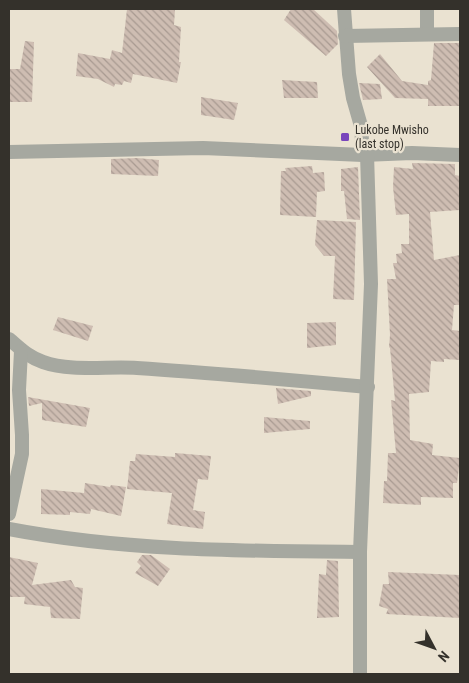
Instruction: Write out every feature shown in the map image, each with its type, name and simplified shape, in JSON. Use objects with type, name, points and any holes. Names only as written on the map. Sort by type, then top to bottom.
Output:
[{"type":"street","points":[[344,9],[349,74],[361,126],[365,154],[371,284],[360,552],[360,674]]},
{"type":"street","points":[[427,9],[427,34]]},
{"type":"street","points":[[345,36],[460,34]]},
{"type":"street","points":[[9,152],[203,148],[365,154],[460,155]]},
{"type":"street","points":[[9,339],[21,351],[43,362],[64,367],[137,368],[230,374],[368,387]]},
{"type":"street","points":[[9,514],[22,454],[19,390],[21,351]]},
{"type":"street","points":[[9,529],[76,539],[204,550],[360,552]]},
{"type":"building","points":[[127,9],[175,10],[174,25],[181,27],[179,62],[181,62],[177,83],[133,74],[131,83],[124,81],[122,85],[115,84],[114,87],[98,79],[76,76],[78,53],[110,59],[112,50],[122,53]]},
{"type":"building","points":[[291,9],[313,9],[337,31],[338,44],[326,56],[284,20]]},
{"type":"building","points":[[25,41],[34,42],[32,102],[9,102],[9,69],[20,69]]},
{"type":"building","points":[[434,43],[460,43],[460,106],[428,106],[428,99],[395,98],[367,67],[380,54],[402,81],[428,85],[428,81],[431,80]]},
{"type":"building","points":[[282,80],[317,82],[318,98],[284,98]]},
{"type":"building","points":[[359,83],[380,84],[382,99],[363,100]]},
{"type":"building","points":[[201,97],[238,103],[234,120],[201,115]]},
{"type":"building","points":[[137,158],[159,160],[158,176],[111,174],[111,159]]},
{"type":"building","points":[[412,163],[455,164],[455,175],[460,176],[460,210],[430,212],[434,260],[460,255],[460,305],[454,305],[452,330],[460,331],[460,360],[444,359],[444,362],[431,361],[429,392],[409,394],[410,440],[433,444],[432,455],[460,458],[460,460],[457,483],[453,483],[453,498],[421,497],[421,505],[383,503],[384,481],[387,481],[388,453],[396,453],[391,400],[395,401],[389,347],[387,279],[396,279],[393,263],[397,263],[396,254],[402,253],[401,244],[409,244],[409,214],[396,215],[393,187],[394,167],[413,169]]},
{"type":"building","points":[[312,166],[313,173],[324,172],[325,191],[317,192],[316,217],[280,215],[281,171],[286,171],[285,168]]},
{"type":"building","points":[[358,167],[360,220],[347,219],[344,191],[341,191],[341,169]]},
{"type":"building","points":[[317,220],[356,222],[354,300],[333,299],[335,256],[324,256],[315,245]]},
{"type":"building","points":[[58,317],[93,326],[88,341],[53,330]]},
{"type":"building","points":[[336,322],[336,345],[307,348],[307,323]]},
{"type":"building","points":[[276,388],[311,391],[311,396],[278,404]]},
{"type":"building","points":[[28,397],[90,408],[86,427],[42,420],[42,403],[29,406]]},
{"type":"building","points":[[264,417],[310,421],[310,429],[264,433]]},
{"type":"building","points":[[175,453],[211,456],[208,480],[198,479],[193,510],[205,512],[203,529],[167,524],[172,493],[127,489],[130,461],[135,461],[136,454],[175,457]]},
{"type":"building","points":[[85,483],[110,487],[111,485],[126,487],[121,516],[91,509],[90,514],[70,512],[70,515],[41,514],[41,489],[84,493]]},
{"type":"building","points":[[142,555],[151,555],[170,569],[158,586],[135,573],[141,566],[137,562]]},
{"type":"building","points":[[9,557],[38,563],[32,585],[71,580],[75,587],[83,588],[80,619],[51,618],[50,607],[24,604],[25,597],[9,597]]},
{"type":"building","points":[[327,560],[338,561],[339,617],[317,618],[319,574],[326,575]]},
{"type":"building","points":[[388,572],[460,575],[460,618],[386,614],[388,609],[379,606],[383,584],[389,584]]},
{"type":"place","name":"Lukobe Mwisho (last stop)","points":[[345,137]]}]
